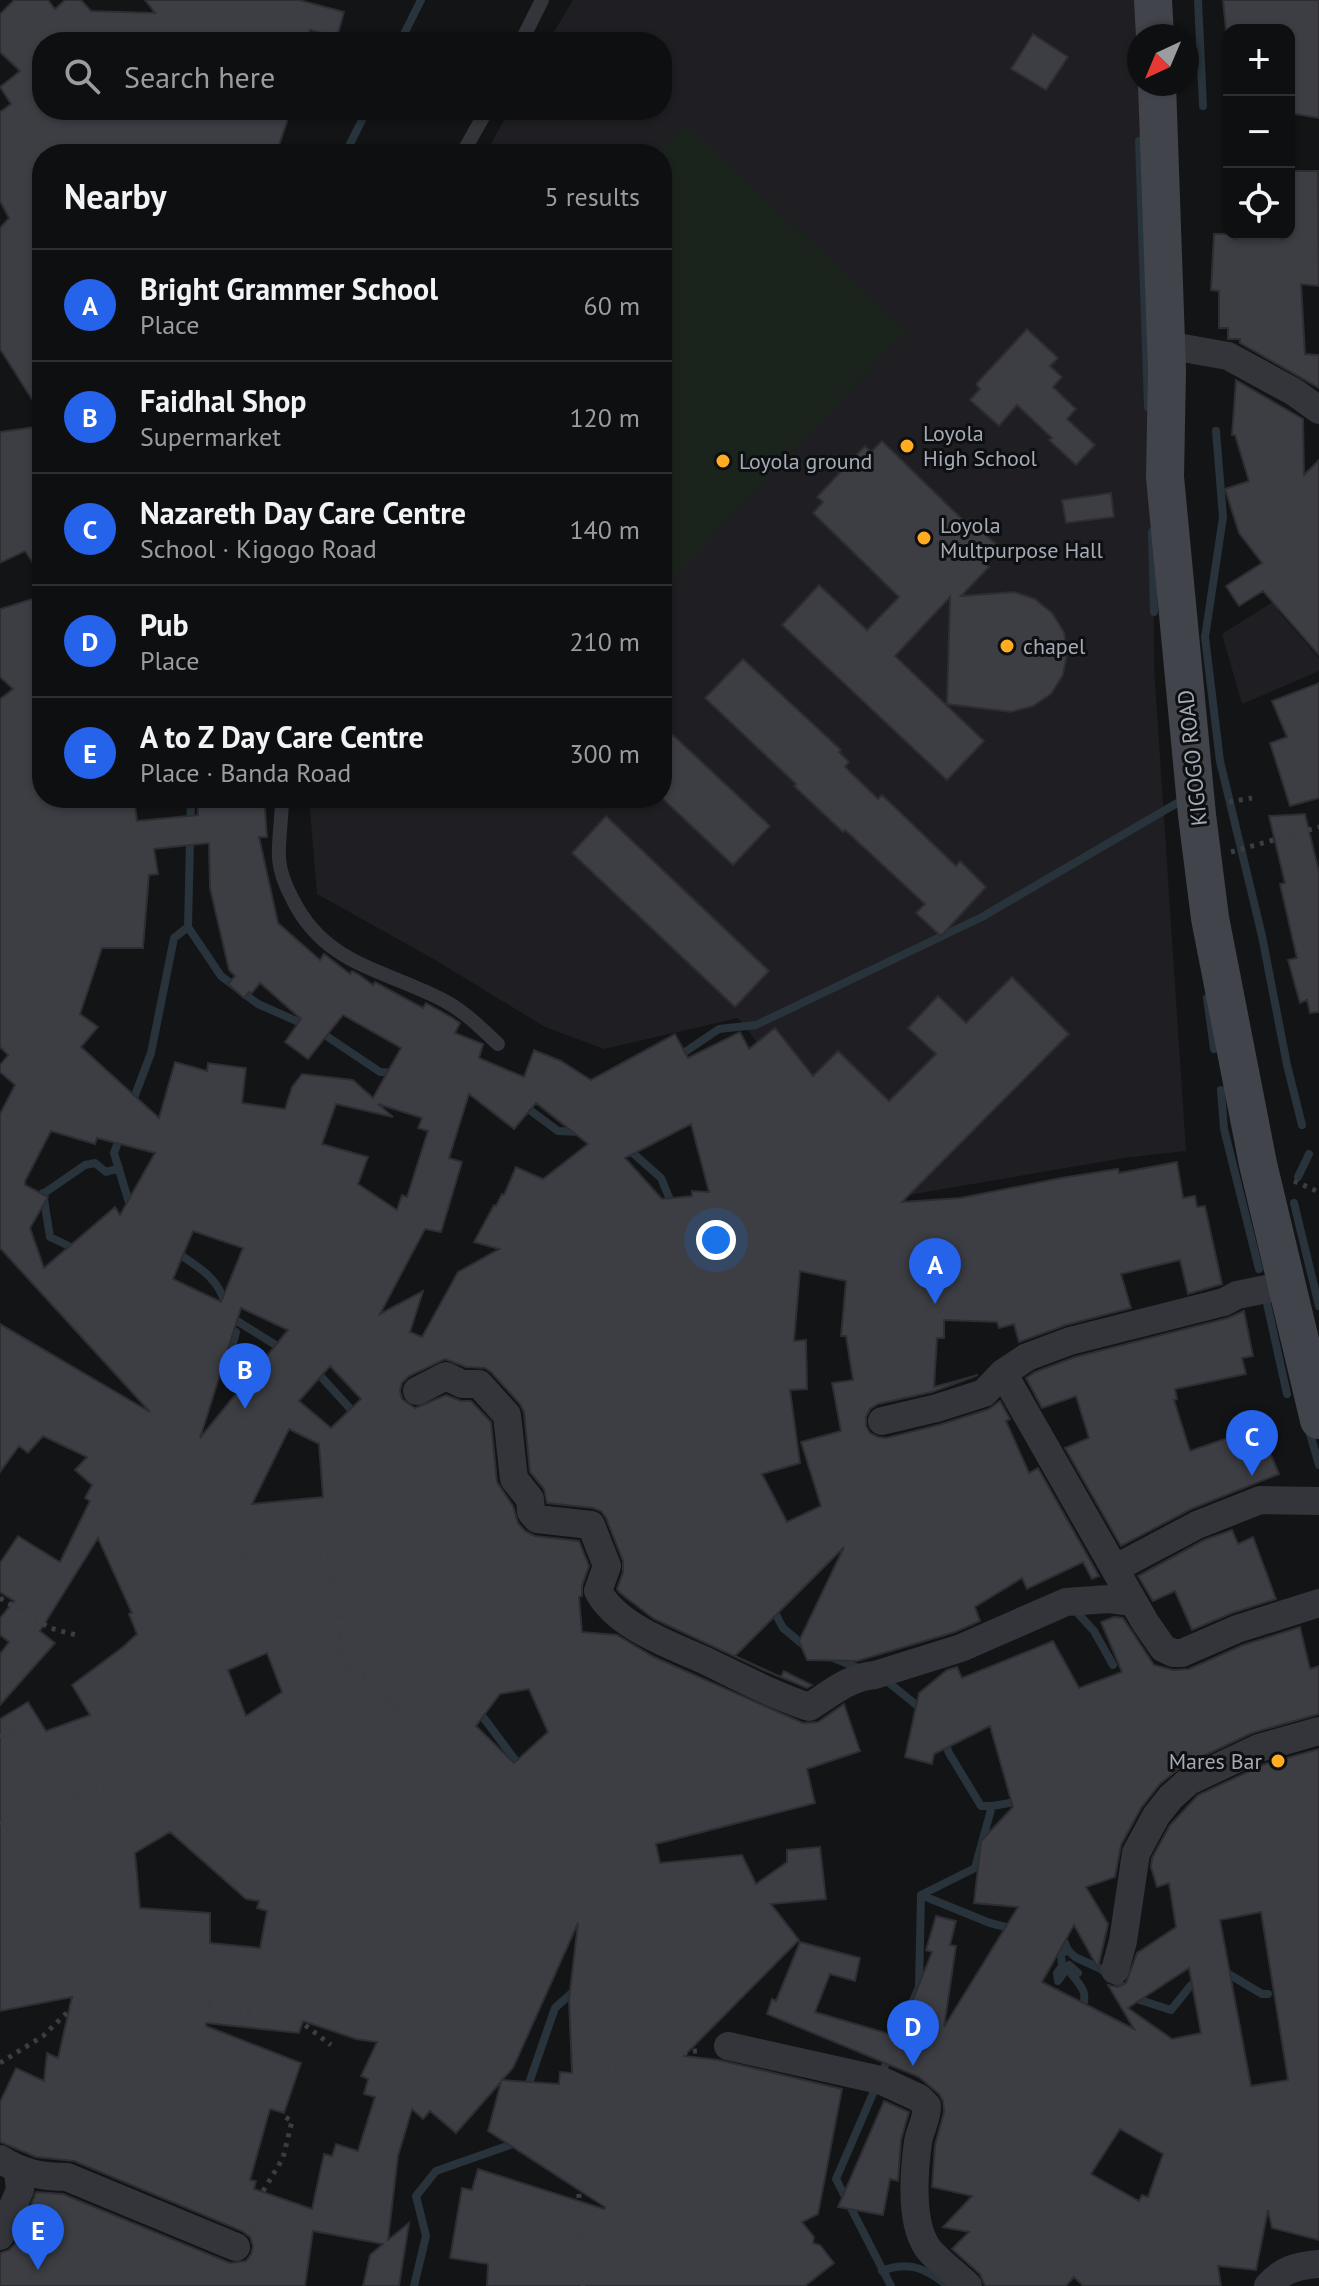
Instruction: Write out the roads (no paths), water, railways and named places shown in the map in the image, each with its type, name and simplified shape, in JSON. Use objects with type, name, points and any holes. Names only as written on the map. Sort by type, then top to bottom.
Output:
[{"type":"main road","points":[[1153,0],[1154,24]]},
{"type":"main road","name":"KIGOGO ROAD","points":[[1157,96],[1166,345],[1165,477],[1210,918],[1258,1164],[1319,1420]]},
{"type":"street","points":[[1166,345],[1228,356],[1294,392],[1319,410]]},
{"type":"street","points":[[882,1421],[975,1397],[991,1388],[1003,1373],[1027,1357],[1070,1341],[1224,1302],[1237,1295],[1286,1285]]},
{"type":"street","points":[[1003,1373],[1133,1602],[1163,1648],[1182,1653],[1237,1629],[1319,1603]]},
{"type":"street","points":[[417,1391],[446,1376],[462,1384],[479,1384],[486,1395],[500,1406],[507,1415],[514,1479],[530,1499],[531,1512],[537,1519],[591,1525],[607,1566],[598,1591],[604,1603],[647,1634],[771,1695],[809,1707],[842,1684],[961,1648],[1066,1602],[1109,1599],[1133,1602]]},
{"type":"street","points":[[1116,1568],[1197,1525],[1260,1500],[1319,1501]]},
{"type":"street","points":[[1115,1970],[1123,1941],[1136,1853],[1156,1816],[1171,1797],[1189,1781],[1259,1748],[1319,1731]]},
{"type":"street","points":[[728,2046],[880,2080],[919,2098],[927,2106],[927,2113],[919,2138],[915,2171],[916,2214],[927,2248],[968,2286]]},
{"type":"street","points":[[0,2236],[20,2190],[9,2165]]},
{"type":"street","points":[[9,2165],[48,2177],[67,2177],[243,2244]]},
{"type":"street","points":[[1268,2286],[1278,2275],[1295,2266],[1319,2264]]},
{"type":"lane","points":[[526,32],[542,0]]},
{"type":"lane","points":[[468,144],[481,120]]},
{"type":"lane","points":[[282,808],[279,860],[284,883],[297,909],[319,939],[343,956],[443,999],[471,1018],[498,1044]]},
{"type":"waterway","points":[[405,32],[421,0]]},
{"type":"waterway","points":[[1198,0],[1203,106]]},
{"type":"waterway","points":[[350,144],[362,120]]},
{"type":"waterway","points":[[1139,141],[1148,407]]},
{"type":"waterway","points":[[1216,431],[1223,517],[1205,637],[1220,761],[1262,936],[1302,1125]]},
{"type":"waterway","points":[[1152,532],[1154,612]]},
{"type":"waterway","points":[[679,1056],[719,1029],[756,1025],[982,917],[1184,799]]},
{"type":"waterway","points":[[131,1106],[151,1053],[174,938],[188,927],[191,808]]},
{"type":"waterway","points":[[188,927],[221,976],[258,1004],[319,1031],[380,1072],[395,1073]]},
{"type":"waterway","points":[[1207,998],[1214,1049]]},
{"type":"waterway","points":[[1221,1090],[1224,1129],[1259,1269]]},
{"type":"waterway","points":[[523,1105],[558,1131],[580,1132]]},
{"type":"waterway","points":[[121,1134],[114,1153],[131,1209]]},
{"type":"waterway","points":[[625,1146],[661,1178],[673,1207]]},
{"type":"waterway","points":[[1298,1177],[1309,1154]]},
{"type":"waterway","points":[[40,1196],[85,1165],[95,1163],[106,1172],[119,1168]]},
{"type":"waterway","points":[[43,1193],[50,1237],[77,1250]]},
{"type":"waterway","points":[[1294,1203],[1319,1306]]},
{"type":"waterway","points":[[176,1252],[212,1280],[225,1304]]},
{"type":"waterway","points":[[1266,1299],[1287,1394]]},
{"type":"waterway","points":[[229,1316],[282,1349]]},
{"type":"waterway","points":[[226,1325],[236,1332],[225,1376],[244,1385]]},
{"type":"waterway","points":[[314,1369],[356,1415]]},
{"type":"waterway","points":[[1308,1427],[1319,1465]]},
{"type":"waterway","points":[[772,1607],[783,1628],[807,1648]]},
{"type":"waterway","points":[[1073,1608],[1094,1631],[1113,1665]]},
{"type":"waterway","points":[[831,1657],[863,1670]]},
{"type":"waterway","points":[[883,1678],[925,1712]]},
{"type":"waterway","points":[[477,1709],[522,1769]]},
{"type":"waterway","points":[[891,2286],[836,2179],[919,1987],[921,1895],[975,1868],[992,1806],[981,1806],[943,1738]]},
{"type":"waterway","points":[[992,1806],[1021,1801]]},
{"type":"waterway","points":[[921,1895],[990,1923],[1014,1929]]},
{"type":"waterway","points":[[1058,1935],[1068,1950],[1061,1954],[1058,1981],[1069,1965],[1078,1973],[1070,1972],[1084,1994],[1081,2012]]},
{"type":"waterway","points":[[1065,1947],[1075,1957],[1101,1969],[1140,2000],[1171,2010],[1191,1985],[1199,1981]]},
{"type":"waterway","points":[[1222,1973],[1262,1994],[1268,1994]]},
{"type":"waterway","points":[[530,2091],[529,2083],[555,2008],[575,1990]]},
{"type":"waterway","points":[[414,2286],[426,2236],[416,2196],[436,2171],[513,2144],[516,2140]]},
{"type":"waterway","points":[[882,2271],[909,2266],[932,2275],[948,2286]]},
{"type":"place","name":"Loyola High School","points":[[907,446]]},
{"type":"place","name":"Loyola ground","points":[[723,461]]},
{"type":"place","name":"Loyola Multpurpose Hall","points":[[924,538]]},
{"type":"place","name":"chapel","points":[[1007,646]]},
{"type":"place","name":"Bright Grammer School","points":[[935,1304]]},
{"type":"place","name":"Faidhal Shop","points":[[245,1409]]},
{"type":"place","name":"Nazareth Day Care Centre","points":[[1252,1476]]},
{"type":"place","name":"Mares Bar","points":[[1278,1761]]},
{"type":"place","name":"Pub","points":[[913,2066]]},
{"type":"place","name":"A to Z Day Care Centre","points":[[38,2270]]}]
